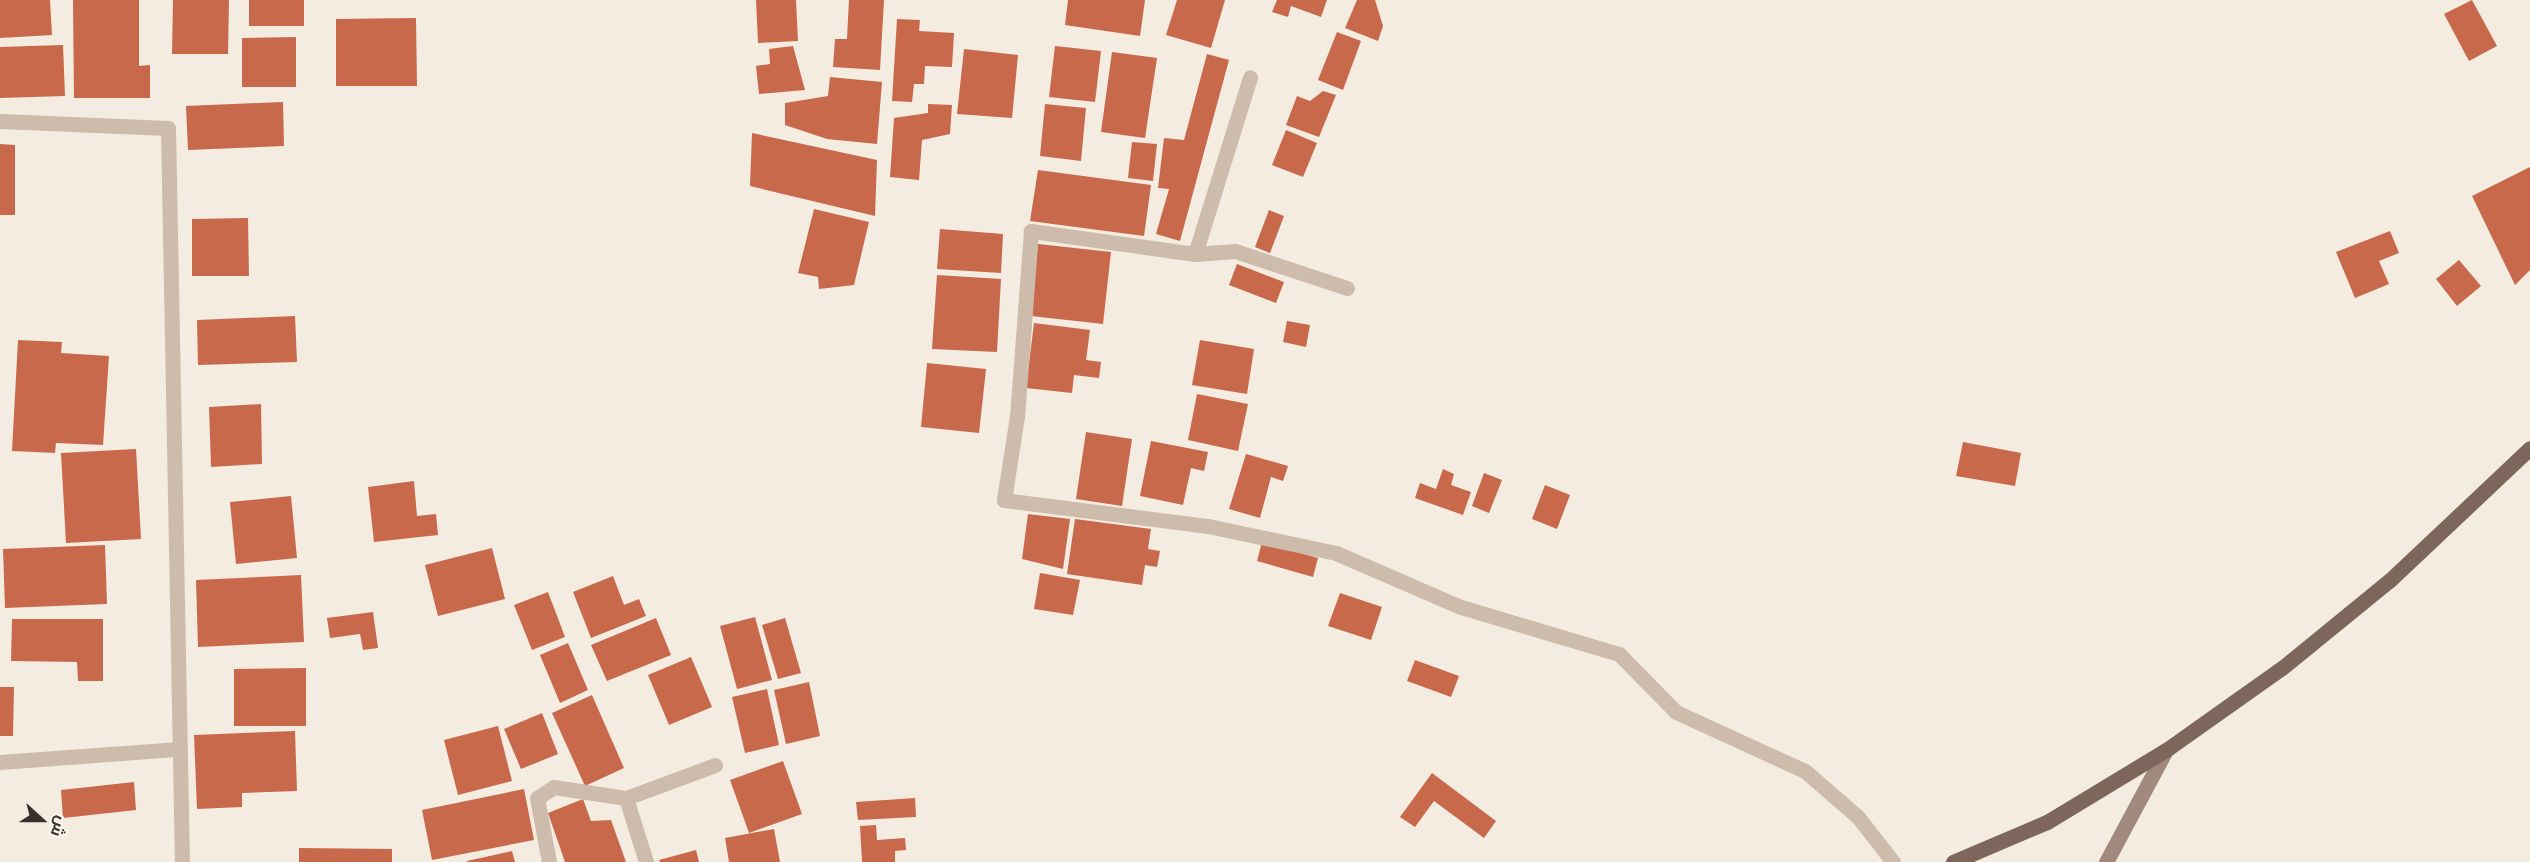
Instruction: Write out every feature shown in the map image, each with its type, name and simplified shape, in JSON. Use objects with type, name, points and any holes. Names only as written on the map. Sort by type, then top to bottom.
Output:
[{"type":"main road","points":[[1953,862],[2047,822],[2166,750],[2282,668],[2381,587],[2530,448]]},
{"type":"main road","points":[[2106,862],[2166,750]]},
{"type":"street","points":[[1195,254],[1250,77]]},
{"type":"street","points":[[0,121],[168,128],[176,749],[182,862]]},
{"type":"street","points":[[1347,288],[1235,251],[1195,254],[1031,231],[1017,417],[1004,500],[1208,526],[1336,553],[1461,607],[1619,654],[1676,712],[1805,771],[1858,817],[1893,862]]},
{"type":"street","points":[[0,762],[176,749]]},
{"type":"street","points":[[549,862],[537,798],[554,787],[626,798],[715,765]]},
{"type":"street","points":[[626,798],[646,862]]},
{"type":"building","points":[[0,0],[50,0],[52,35],[0,38]]},
{"type":"building","points":[[73,0],[139,0],[139,66],[150,65],[150,98],[74,98]]},
{"type":"building","points":[[173,0],[229,0],[228,54],[172,54]]},
{"type":"building","points":[[249,0],[304,0],[304,26],[249,26]]},
{"type":"building","points":[[756,0],[796,0],[798,41],[758,43]]},
{"type":"building","points":[[849,0],[884,0],[880,70],[833,67],[835,39],[847,39]]},
{"type":"building","points":[[1068,0],[1145,0],[1140,36],[1065,25]]},
{"type":"building","points":[[1177,0],[1225,0],[1211,48],[1166,35]]},
{"type":"building","points":[[1277,0],[1327,0],[1321,17],[1291,6],[1288,17],[1272,12]]},
{"type":"building","points":[[1357,0],[1375,0],[1383,26],[1378,41],[1345,28]]},
{"type":"building","points":[[2472,0],[2497,46],[2469,61],[2444,14]]},
{"type":"building","points":[[416,18],[417,86],[336,86],[336,19]]},
{"type":"building","points":[[897,19],[920,20],[919,31],[954,33],[952,67],[925,66],[924,84],[914,84],[912,102],[892,101]]},
{"type":"building","points":[[1337,32],[1361,41],[1343,90],[1318,80]]},
{"type":"building","points":[[296,37],[296,87],[242,87],[242,38]]},
{"type":"building","points":[[63,45],[65,96],[0,98],[0,47]]},
{"type":"building","points":[[793,46],[805,90],[759,94],[756,66],[770,64],[769,49]]},
{"type":"building","points":[[1055,46],[1101,51],[1095,102],[1049,97]]},
{"type":"building","points":[[964,49],[1018,55],[1012,118],[957,114]]},
{"type":"building","points":[[1112,52],[1157,58],[1145,138],[1101,132]]},
{"type":"building","points":[[1207,54],[1229,60],[1180,241],[1156,234],[1169,189],[1158,188],[1164,138],[1184,140]]},
{"type":"building","points":[[830,77],[882,82],[877,144],[827,139],[785,125],[785,103],[828,96]]},
{"type":"building","points":[[1323,91],[1336,95],[1319,137],[1286,125],[1297,96],[1310,101]]},
{"type":"building","points":[[283,102],[284,146],[188,150],[186,106]]},
{"type":"building","points":[[928,104],[952,105],[950,134],[922,140],[919,180],[890,177],[894,118],[928,113]]},
{"type":"building","points":[[1045,104],[1086,108],[1081,161],[1040,156]]},
{"type":"building","points":[[1286,130],[1317,143],[1303,177],[1272,165]]},
{"type":"building","points":[[752,133],[877,160],[875,216],[750,186]]},
{"type":"building","points":[[1132,142],[1157,144],[1153,181],[1128,178]]},
{"type":"building","points":[[0,144],[15,145],[15,215],[0,215]]},
{"type":"building","points":[[2530,167],[2530,270],[2515,285],[2472,196]]},
{"type":"building","points":[[1038,170],[1151,185],[1144,236],[1030,221]]},
{"type":"building","points":[[814,209],[869,222],[854,285],[819,289],[818,277],[798,273]]},
{"type":"building","points":[[1269,210],[1284,216],[1270,253],[1255,247]]},
{"type":"building","points":[[248,218],[249,276],[192,276],[192,219]]},
{"type":"building","points":[[940,229],[1003,234],[1001,273],[937,269]]},
{"type":"building","points":[[2390,231],[2399,253],[2379,261],[2389,284],[2355,298],[2336,252]]},
{"type":"building","points":[[1038,244],[1111,252],[1103,324],[1031,316]]},
{"type":"building","points":[[2459,260],[2481,286],[2457,306],[2436,279]]},
{"type":"building","points":[[1237,264],[1284,282],[1276,303],[1229,285]]},
{"type":"building","points":[[937,275],[1001,279],[997,352],[932,349]]},
{"type":"building","points":[[295,316],[297,362],[198,365],[197,320]]},
{"type":"building","points":[[1287,321],[1310,325],[1306,347],[1283,342]]},
{"type":"building","points":[[1034,323],[1090,330],[1086,360],[1101,362],[1099,378],[1074,375],[1072,393],[1026,388]]},
{"type":"building","points":[[18,340],[62,342],[61,353],[109,356],[103,445],[56,443],[55,453],[12,451]]},
{"type":"building","points":[[1200,340],[1254,349],[1247,394],[1192,385]]},
{"type":"building","points":[[927,363],[986,369],[979,433],[921,427]]},
{"type":"building","points":[[1197,394],[1248,404],[1238,451],[1188,440]]},
{"type":"building","points":[[261,404],[262,464],[211,467],[209,407]]},
{"type":"building","points":[[1086,432],[1132,439],[1122,506],[1076,499]]},
{"type":"building","points":[[1151,441],[1208,452],[1204,471],[1191,468],[1183,505],[1140,496]]},
{"type":"building","points":[[1963,442],[2021,453],[2015,486],[1956,476]]},
{"type":"building","points":[[136,449],[141,539],[66,543],[61,453]]},
{"type":"building","points":[[1246,454],[1288,466],[1283,481],[1271,477],[1260,518],[1229,509]]},
{"type":"building","points":[[1443,469],[1454,474],[1451,485],[1471,492],[1463,515],[1415,498],[1420,483],[1436,489]]},
{"type":"building","points":[[1484,473],[1502,480],[1489,513],[1472,506]]},
{"type":"building","points":[[414,481],[417,516],[436,514],[438,535],[374,542],[368,487]]},
{"type":"building","points":[[1545,485],[1570,495],[1557,529],[1532,519]]},
{"type":"building","points":[[291,496],[297,558],[236,564],[230,502]]},
{"type":"building","points":[[1028,514],[1070,519],[1063,569],[1022,559]]},
{"type":"building","points":[[1075,519],[1151,529],[1148,549],[1160,551],[1157,567],[1145,565],[1142,585],[1067,574]]},
{"type":"building","points":[[1262,542],[1318,558],[1313,577],[1257,561]]},
{"type":"building","points":[[105,545],[107,604],[5,608],[3,549]]},
{"type":"building","points":[[492,548],[505,599],[438,616],[425,565]]},
{"type":"building","points":[[1040,573],[1080,580],[1073,615],[1034,609]]},
{"type":"building","points":[[301,575],[304,642],[198,647],[196,580]]},
{"type":"building","points":[[613,576],[624,605],[639,599],[646,616],[591,638],[573,592]]},
{"type":"building","points":[[548,592],[565,637],[532,650],[514,605]]},
{"type":"building","points":[[1340,593],[1382,607],[1371,640],[1328,626]]},
{"type":"building","points":[[373,612],[378,648],[363,650],[360,634],[330,638],[327,618]]},
{"type":"building","points":[[755,617],[772,680],[737,689],[720,626]]},
{"type":"building","points":[[656,618],[671,655],[607,681],[591,645]]},
{"type":"building","points":[[785,618],[801,673],[778,679],[762,625]]},
{"type":"building","points":[[12,619],[103,619],[103,681],[78,681],[77,662],[11,661]]},
{"type":"building","points":[[568,643],[588,690],[560,703],[540,655]]},
{"type":"building","points":[[691,657],[712,707],[669,725],[648,675]]},
{"type":"building","points":[[1415,660],[1459,676],[1451,697],[1407,681]]},
{"type":"building","points":[[306,668],[306,726],[234,726],[234,669]]},
{"type":"building","points":[[809,682],[820,736],[786,744],[774,690]]},
{"type":"building","points":[[0,687],[14,687],[13,736],[0,736]]},
{"type":"building","points":[[767,689],[779,745],[745,753],[732,697]]},
{"type":"building","points":[[592,695],[624,768],[585,786],[552,713]]},
{"type":"building","points":[[542,713],[558,754],[521,769],[504,729]]},
{"type":"building","points":[[498,726],[512,781],[458,795],[444,740]]},
{"type":"building","points":[[295,731],[297,791],[242,793],[242,807],[197,809],[194,735]]},
{"type":"building","points":[[783,761],[802,814],[749,833],[730,780]]},
{"type":"building","points":[[1432,773],[1496,821],[1484,838],[1434,801],[1415,827],[1400,817]]},
{"type":"building","points":[[134,782],[136,810],[63,818],[61,790]]},
{"type":"building","points":[[524,789],[534,840],[432,860],[422,810]]},
{"type":"building","points":[[915,798],[916,817],[858,820],[856,802]]},
{"type":"building","points":[[583,799],[591,821],[611,820],[626,862],[565,862],[548,813]]},
{"type":"building","points":[[876,825],[877,840],[905,838],[906,850],[895,851],[895,862],[862,862],[860,826]]},
{"type":"building","points":[[774,829],[780,862],[729,862],[725,838]]},
{"type":"building","points":[[299,848],[392,849],[392,862],[299,862]]},
{"type":"building","points":[[696,850],[699,862],[660,862],[659,860]]},
{"type":"building","points":[[512,851],[515,862],[467,862],[467,861]]}]
